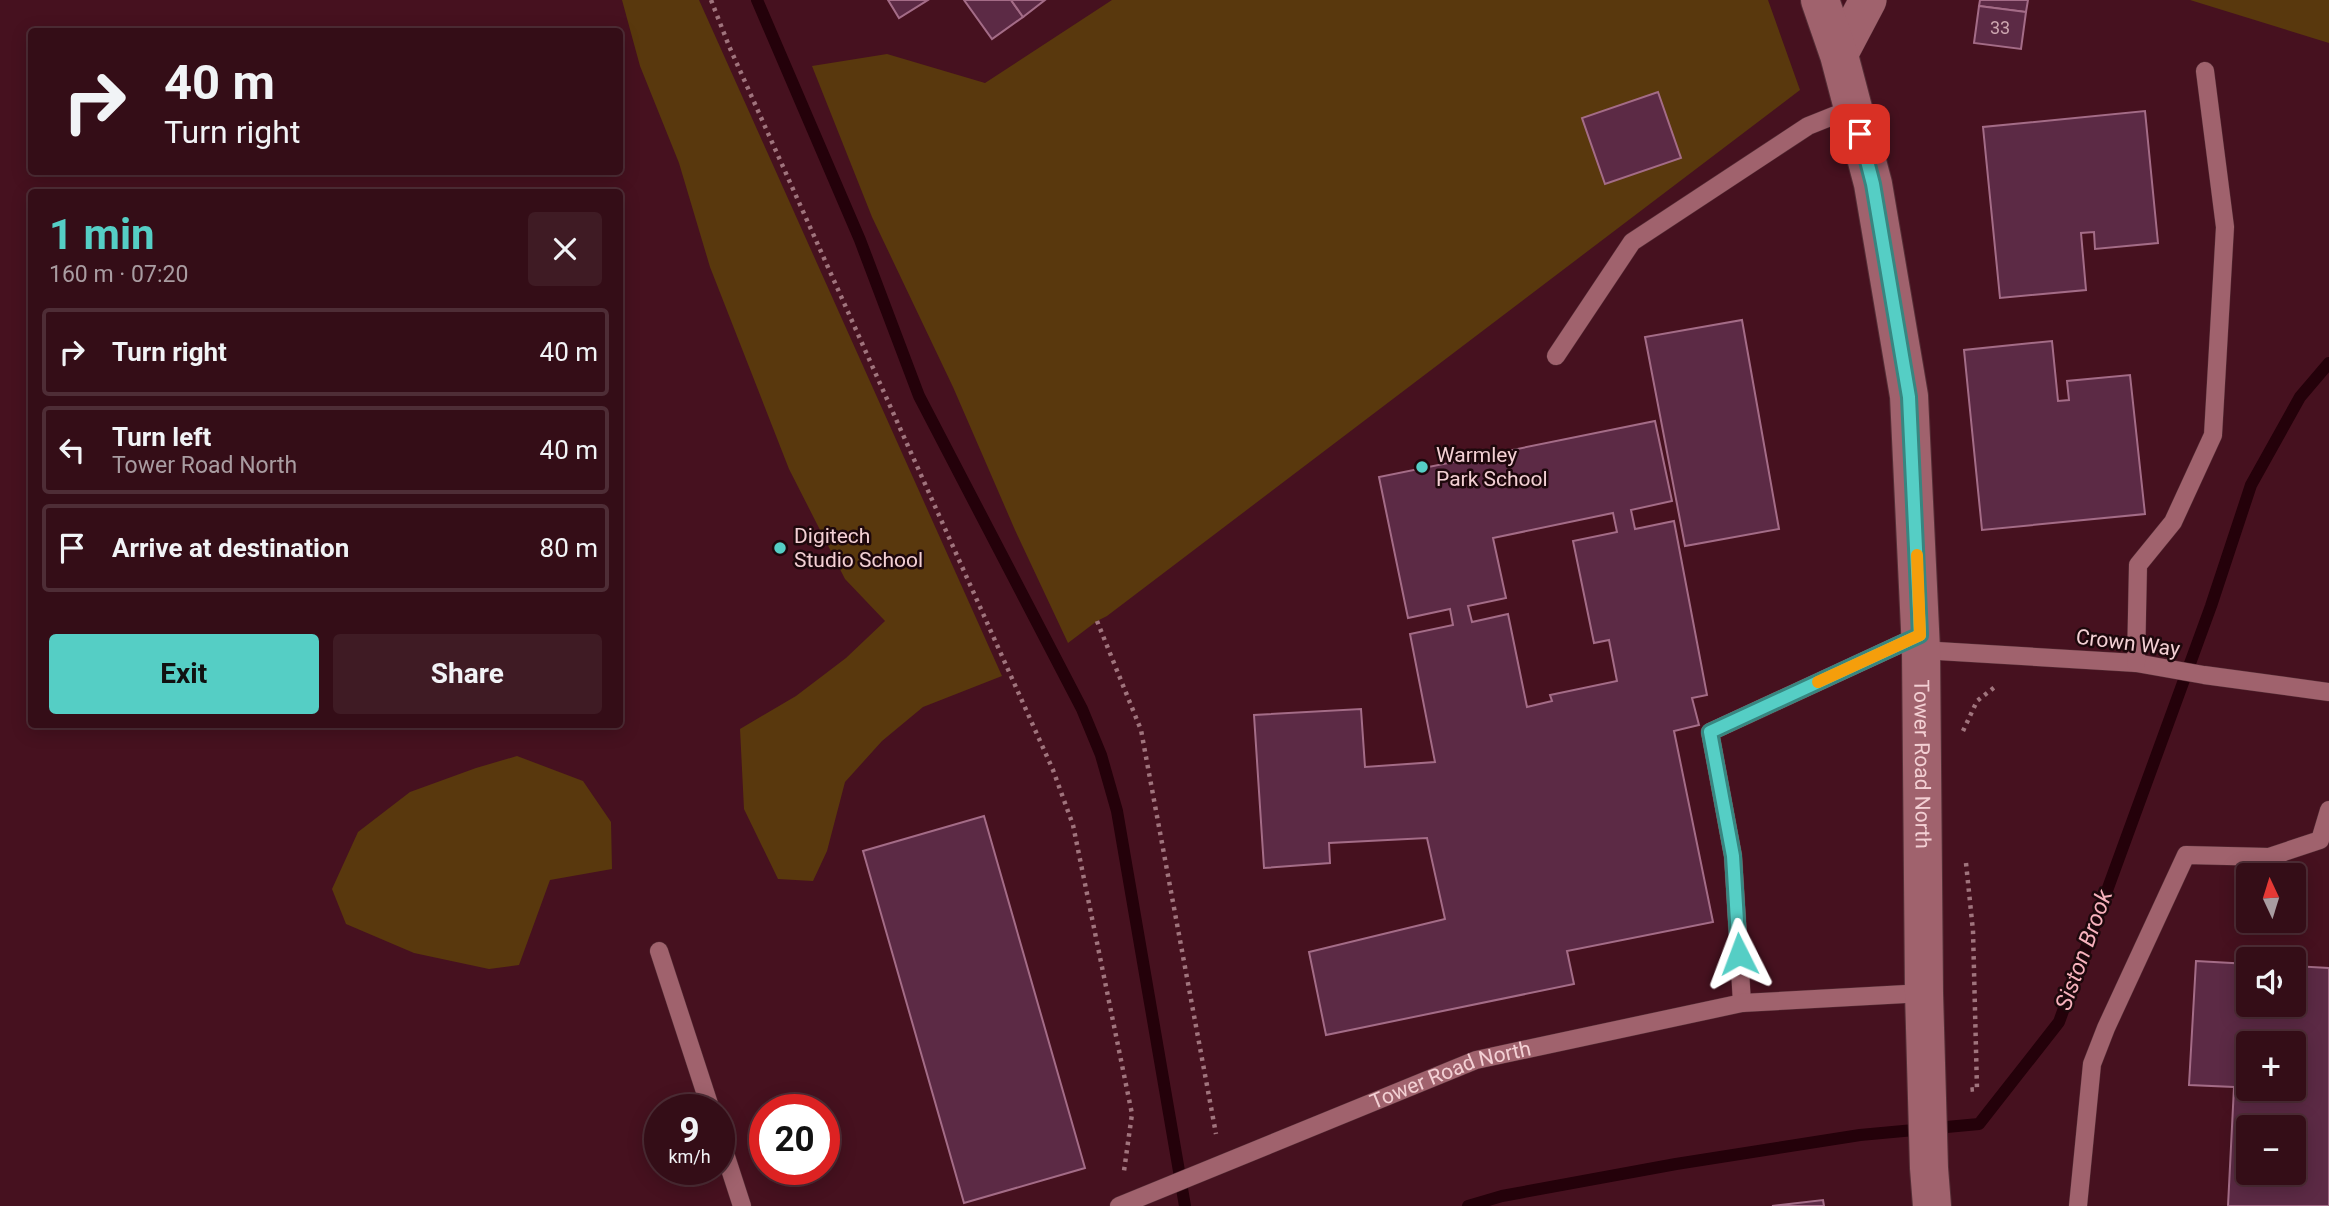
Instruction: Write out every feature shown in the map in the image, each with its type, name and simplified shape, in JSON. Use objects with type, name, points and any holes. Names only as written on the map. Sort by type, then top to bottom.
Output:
[{"type":"street","name":"Tower Road North","points":[[1821,0],[1839,55],[1873,184],[1909,397],[1921,642],[1924,993],[1929,1168],[1933,1206]]},
{"type":"street","points":[[1839,55],[1868,0]]},
{"type":"lane","points":[[2127,662],[2138,565],[2174,522],[2213,435],[2225,227],[2205,71]]},
{"type":"lane","points":[[1556,356],[1632,243],[1808,126],[1853,108]]},
{"type":"lane","points":[[1742,1003],[1733,856],[1710,732],[1921,642]]},
{"type":"lane","name":"Crown Way","points":[[1921,642],[2127,662],[2329,692]]},
{"type":"lane","points":[[2078,1206],[2092,1064],[2111,1015],[2186,855],[2269,857],[2320,840],[2329,810]]},
{"type":"lane","points":[[659,951],[706,1094]]},
{"type":"lane","name":"Tower Road North","points":[[1131,1201],[1476,1060],[1742,1003],[1924,993]]},
{"type":"lane","points":[[735,1184],[742,1206]]},
{"type":"path","points":[[710,0],[1053,770],[1073,825],[1132,1114],[1124,1171],[1131,1201]]},
{"type":"path","points":[[1097,621],[1141,730],[1217,1164]]},
{"type":"path","points":[[1960,738],[1976,701],[1997,685]]},
{"type":"path","points":[[1927,1096],[1977,1089],[1973,931],[1966,862]]},
{"type":"shaded area","points":[[622,0],[699,0],[1002,676],[923,707],[882,741],[845,782],[827,851],[813,881],[778,879],[744,809],[740,729],[796,696],[846,658],[885,621],[845,579],[789,469],[710,267],[679,163],[640,66]]},
{"type":"shaded area","points":[[1112,0],[1768,0],[1800,90],[1068,643],[953,387],[872,217],[812,66],[887,54],[985,83]]},
{"type":"shaded area","points":[[2190,0],[2329,0],[2329,43]]},
{"type":"shaded area","points":[[517,756],[583,781],[611,822],[612,869],[550,880],[519,965],[489,969],[414,953],[346,924],[332,889],[358,832],[410,792]]},
{"type":"building","points":[[888,0],[928,0],[899,18]]},
{"type":"building","points":[[964,0],[1011,0],[1023,17],[992,39]]},
{"type":"building","points":[[1011,0],[1045,0],[1023,17]]},
{"type":"building","points":[[1980,0],[2028,0],[2026,12],[1979,6]]},
{"type":"building","points":[[1979,6],[2026,12],[2021,49],[1974,43]]},
{"type":"building","points":[[1658,92],[1681,158],[1605,184],[1582,118]]},
{"type":"building","points":[[2145,111],[2158,243],[2095,249],[2094,232],[2081,233],[2086,290],[2000,298],[1983,127]]},
{"type":"building","points":[[1742,320],[1779,529],[1685,546],[1645,337]]},
{"type":"building","points":[[2052,341],[2058,401],[2069,400],[2067,381],[2130,375],[2145,514],[1982,530],[1964,350]]},
{"type":"building","points":[[1655,421],[1672,501],[1631,510],[1635,529],[1674,521],[1707,695],[1692,698],[1699,725],[1674,731],[1713,922],[1567,951],[1574,984],[1326,1035],[1309,952],[1445,919],[1427,838],[1329,843],[1330,863],[1264,868],[1254,715],[1361,709],[1365,767],[1435,762],[1410,634],[1453,625],[1450,609],[1408,618],[1379,477]],"holes":[[[1613,513],[1617,532],[1573,541],[1594,643],[1609,640],[1617,681],[1550,695],[1552,701],[1527,707],[1508,614],[1472,622],[1468,606],[1506,598],[1493,538]]]},
{"type":"building","points":[[984,816],[1085,1168],[964,1203],[863,851]]},
{"type":"building","points":[[2196,961],[2236,963],[2236,1017],[2306,1017],[2306,967],[2329,968],[2329,1206],[2228,1206],[2234,1087],[2189,1085]]},
{"type":"building","points":[[1823,1200],[1824,1206],[1772,1206]]},
{"type":"waterway","points":[[757,0],[860,240],[919,396],[1082,709],[1101,755],[1117,811],[1185,1206]]},
{"type":"waterway","name":"Siston Brook","points":[[1468,1206],[1502,1196],[1676,1164],[1860,1135],[1979,1124],[2059,1022],[2211,606],[2251,485],[2300,397],[2329,363]]},
{"type":"slow traffic","points":[[1818,682],[1920,635],[1917,555]]},
{"type":"place","name":"Warmley Park School","points":[[1422,467]]},
{"type":"place","name":"Digitech Studio School","points":[[780,548]]},
{"type":"route","points":[[1739,954],[1733,856],[1710,732],[1920,635],[1909,397],[1873,184],[1860,134]]}]
